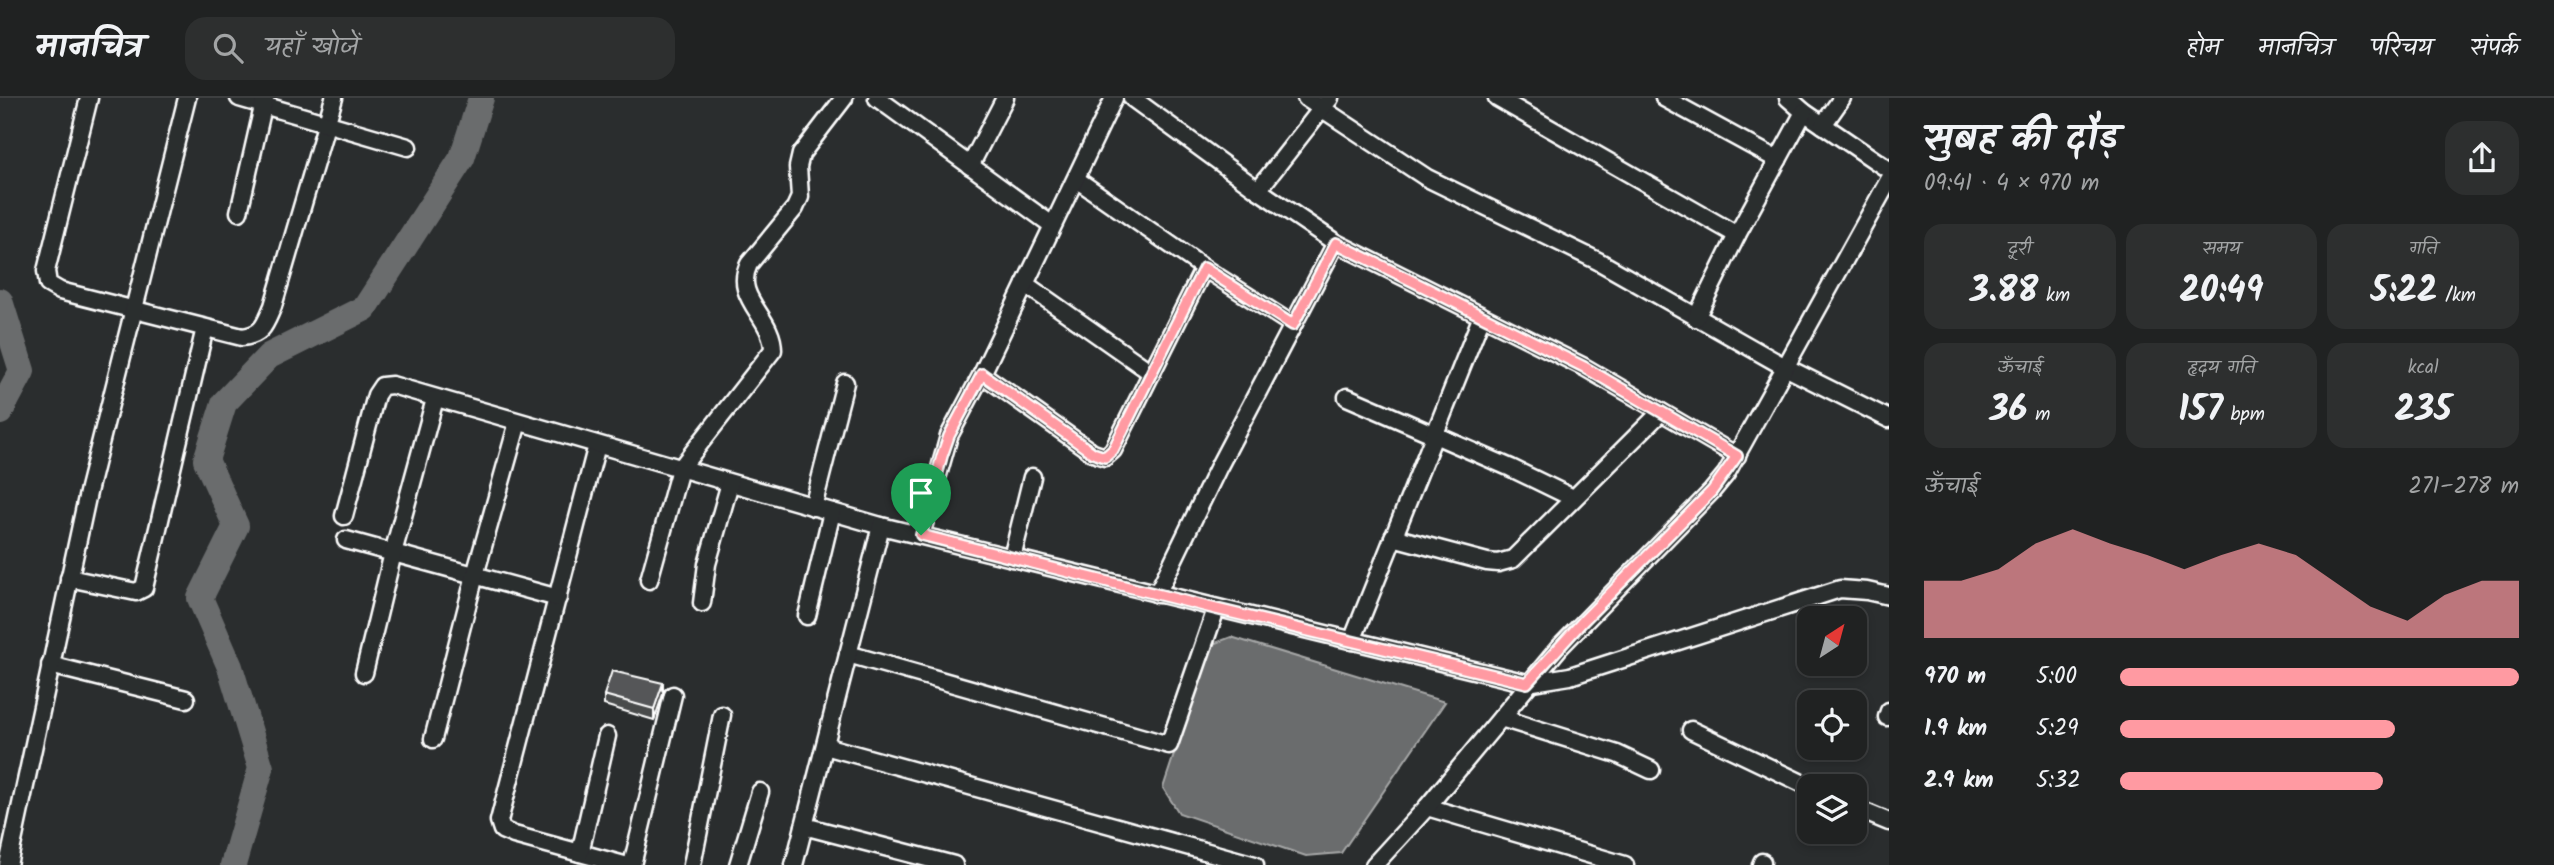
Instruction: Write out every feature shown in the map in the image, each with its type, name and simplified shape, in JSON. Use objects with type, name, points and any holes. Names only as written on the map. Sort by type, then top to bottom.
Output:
[{"type":"street","points":[[89,98],[46,280],[60,291],[242,337],[254,336],[261,330],[273,306],[334,98]]},
{"type":"street","points":[[8,865],[69,578],[187,98]]},
{"type":"street","points":[[239,98],[265,102],[408,147]]},
{"type":"street","points":[[649,580],[680,469],[773,350],[773,337],[749,298],[744,285],[744,274],[749,264],[795,208],[800,197],[798,167],[802,155],[811,138],[844,98]]},
{"type":"street","points":[[877,98],[1052,225]]},
{"type":"street","points":[[970,166],[1005,98]]},
{"type":"street","points":[[921,535],[942,456],[954,427],[1114,98]]},
{"type":"street","points":[[1132,98],[1336,243],[1584,367],[1737,456]]},
{"type":"street","points":[[1306,98],[1326,103],[1427,178],[1598,261],[1785,367],[1889,419]]},
{"type":"street","points":[[1497,98],[1737,235]]},
{"type":"street","points":[[1664,98],[1778,160]]},
{"type":"street","points":[[1788,98],[1804,112],[1889,170]]},
{"type":"street","points":[[1824,125],[1842,98]]},
{"type":"street","points":[[239,212],[265,102]]},
{"type":"street","points":[[1258,190],[1326,103]]},
{"type":"street","points":[[1696,318],[1737,235],[1804,112]]},
{"type":"street","points":[[1076,179],[1204,268],[1293,325]]},
{"type":"street","points":[[1374,865],[1427,807],[1527,683],[1584,620],[1712,491],[1737,456],[1889,180]]},
{"type":"street","points":[[1157,593],[1219,466],[1336,243]]},
{"type":"street","points":[[982,374],[1093,453],[1105,457],[1113,450],[1204,268]]},
{"type":"street","points":[[1025,284],[1152,373]]},
{"type":"street","points":[[1352,641],[1482,316]]},
{"type":"street","points":[[69,578],[136,592],[144,588],[205,328]]},
{"type":"street","points":[[813,507],[845,383]]},
{"type":"street","points":[[344,516],[376,395],[382,386],[392,385],[881,526],[1527,683],[1570,676],[1811,596],[1840,589],[1889,596]]},
{"type":"street","points":[[1347,397],[1573,498]]},
{"type":"street","points":[[364,673],[435,399]]},
{"type":"street","points":[[1393,537],[1487,562],[1506,562],[1520,553],[1661,411]]},
{"type":"street","points":[[433,739],[518,422]]},
{"type":"street","points":[[597,445],[499,825],[502,830],[514,835],[624,865]]},
{"type":"street","points":[[1012,558],[1032,477]]},
{"type":"street","points":[[702,603],[707,564],[730,483]]},
{"type":"street","points":[[807,616],[832,512]]},
{"type":"street","points":[[794,865],[881,526]]},
{"type":"street","points":[[346,540],[558,598]]},
{"type":"street","points":[[848,654],[1169,745],[1216,609]]},
{"type":"street","points":[[50,665],[186,699]]},
{"type":"street","points":[[632,865],[673,695]]},
{"type":"street","points":[[692,865],[722,715]]},
{"type":"street","points":[[1501,718],[1617,754],[1651,770]]},
{"type":"street","points":[[1691,730],[1797,781]]},
{"type":"street","points":[[580,853],[607,736]]},
{"type":"street","points":[[825,746],[1255,865]]},
{"type":"street","points":[[738,865],[760,792]]},
{"type":"street","points":[[1427,807],[1625,865]]},
{"type":"street","points":[[1867,813],[1889,822]]},
{"type":"street","points":[[804,826],[954,865]]},
{"type":"shaded area","points":[[1231,637],[1445,702],[1341,853],[1306,856],[1179,813],[1163,788],[1210,645]]},
{"type":"building","points":[[612,671],[663,683],[654,709],[604,695]]},
{"type":"waterway","points":[[233,865],[261,768],[230,667],[200,598],[236,526],[206,460],[224,403],[269,356],[365,308],[462,158],[481,98]]},
{"type":"waterway","points":[[0,301],[22,371],[0,412]]},
{"type":"route","points":[[1336,243],[1584,367],[1737,456],[1712,491],[1584,620],[1527,683],[921,535],[949,436],[982,374],[1093,453],[1105,457],[1113,450],[1204,268],[1293,325],[1336,243]]}]
